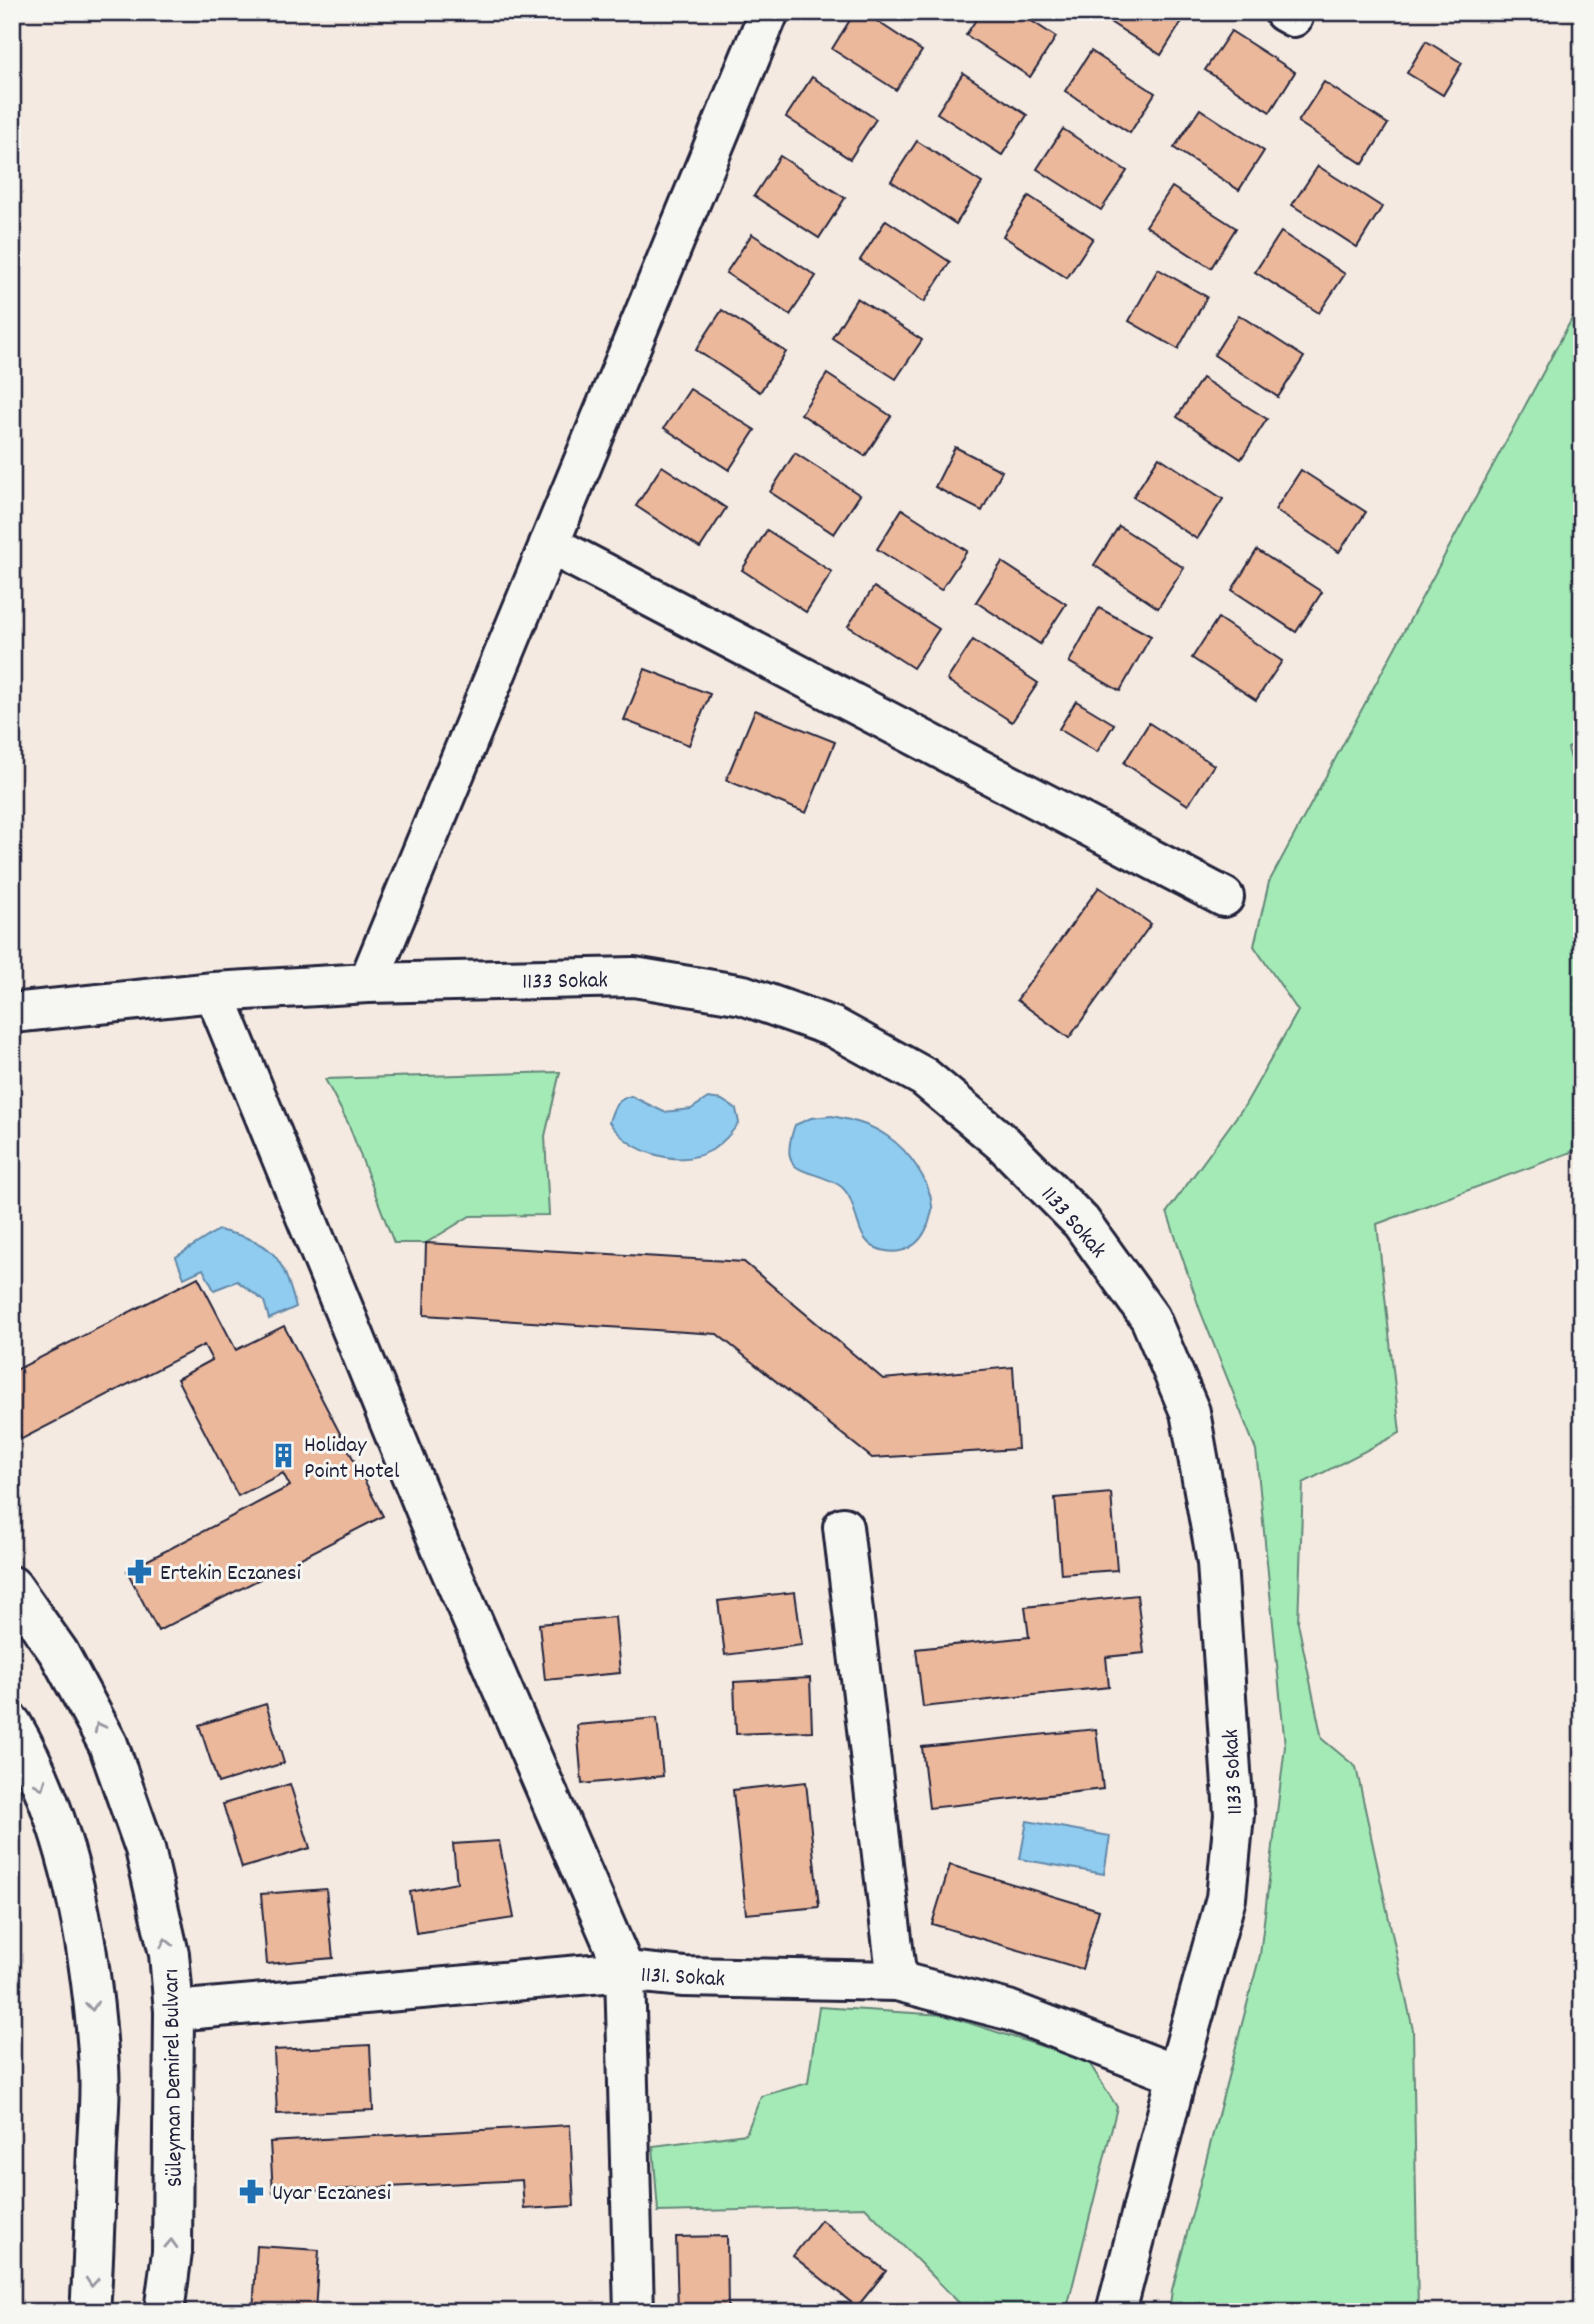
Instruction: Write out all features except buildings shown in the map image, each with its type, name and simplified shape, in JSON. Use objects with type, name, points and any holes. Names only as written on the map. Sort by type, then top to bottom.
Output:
[{"type":"street","points":[[368,983],[769,12]]},
{"type":"street","points":[[549,544],[1224,897]]},
{"type":"street","name":"1133 Sokak","points":[[12,1013],[214,992],[368,983],[634,977],[743,995],[833,1027],[924,1077],[1004,1144],[1082,1222],[1150,1318],[1190,1412],[1217,1563],[1234,1815],[1226,1898],[1116,2312]]},
{"type":"street","points":[[214,992],[441,1548],[625,1972],[634,2312]]},
{"type":"street","points":[[843,1527],[897,1981]]},
{"type":"street","name":"Süleyman Demirel Bulvarı","points":[[12,1586],[59,1653],[108,1744],[145,1849],[169,1954],[174,2011],[172,2252],[164,2312]]},
{"type":"street","points":[[12,1724],[27,1749],[68,1856],[87,1961],[99,2068],[90,2312]]},
{"type":"street","name":"1131. Sokak","points":[[174,2011],[625,1972],[684,1977],[897,1981],[1008,2010],[1177,2075]]},
{"type":"green space","points":[[1582,300],[1582,741],[1568,748],[1582,799],[1582,1148],[1377,1224],[1400,1433],[1303,1483],[1298,1623],[1322,1739],[1356,1767],[1413,2030],[1418,2312],[1169,2312],[1172,2290],[1260,1955],[1285,1746],[1256,1450],[1200,1310],[1167,1212],[1245,1105],[1298,1011],[1254,946],[1269,882]]},
{"type":"green space","points":[[560,1072],[545,1136],[549,1215],[470,1216],[426,1243],[394,1243],[348,1123],[325,1079]]},
{"type":"green space","points":[[819,2007],[944,2015],[1088,2061],[1117,2107],[1066,2312],[968,2312],[865,2207],[658,2212],[653,2146],[746,2134],[761,2096],[808,2083]]},
{"type":"water","points":[[631,1096],[664,1112],[691,1109],[708,1098],[722,1100],[736,1109],[739,1123],[720,1144],[699,1156],[670,1158],[656,1155],[629,1142],[609,1122],[619,1102]]},
{"type":"water","points":[[832,1116],[867,1125],[881,1132],[895,1142],[917,1166],[927,1186],[932,1212],[921,1238],[909,1248],[893,1252],[868,1243],[846,1191],[827,1179],[798,1168],[792,1162],[789,1154],[795,1125],[811,1118]]},
{"type":"water","points":[[218,1230],[263,1245],[272,1253],[285,1274],[296,1307],[269,1319],[264,1301],[237,1281],[214,1290],[203,1269],[184,1278],[176,1257]]},
{"type":"water","points":[[1027,1821],[1110,1836],[1104,1874],[1020,1859]]},
{"type":"place","name":"Holiday Point Hotel","points":[[284,1456]]},
{"type":"place","name":"Ertekin Eczanesi","points":[[140,1571]]},
{"type":"place","name":"Uyar Eczanesi","points":[[252,2191]]}]
